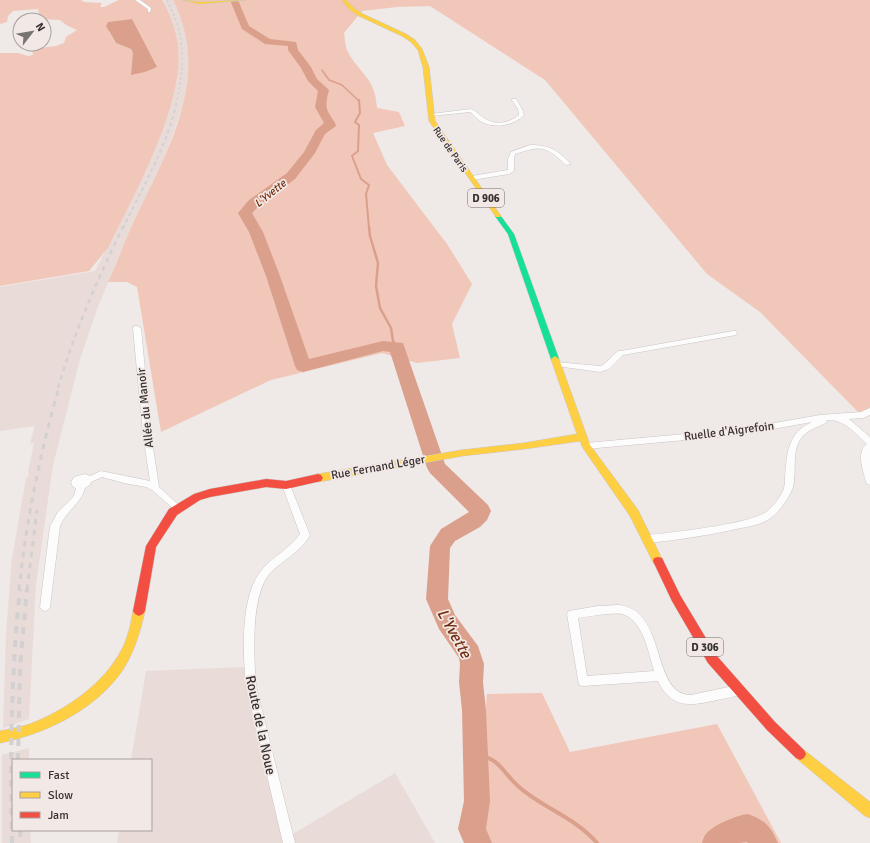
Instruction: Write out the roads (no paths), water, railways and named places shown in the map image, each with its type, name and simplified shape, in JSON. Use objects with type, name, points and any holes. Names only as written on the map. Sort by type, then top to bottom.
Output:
[{"type":"main road","points":[[189,1],[211,3],[243,0]]},
{"type":"main road","name":"Rue de Paris","points":[[344,0],[350,8],[359,14],[403,35],[417,46],[420,51],[425,67],[431,115],[438,132],[511,234],[582,437]]},
{"type":"main road","name":"D 306","points":[[582,437],[586,446],[634,512],[676,598],[712,659],[770,726],[812,766],[870,811]]},
{"type":"main road","name":"Rue Fernand Léger","points":[[0,737],[29,730],[60,716],[92,694],[112,674],[125,656],[137,621],[151,546],[164,524],[178,508],[197,497],[210,493],[266,483],[286,485],[311,479],[462,453],[524,446],[582,437]]},
{"type":"street","points":[[137,0],[150,9],[149,11]]},
{"type":"street","points":[[431,115],[471,110],[488,123],[506,123],[518,119],[522,115],[514,100]]},
{"type":"street","points":[[472,178],[512,171],[511,158],[513,153],[530,147],[553,150],[568,164]]},
{"type":"street","name":"Allée du Manoir","points":[[137,328],[147,434],[155,488]]},
{"type":"street","points":[[556,364],[600,369],[606,368],[620,353],[733,333]]},
{"type":"street","name":"Ruelle d'Aigrefoin","points":[[586,446],[740,432],[792,422],[863,415],[870,411]]},
{"type":"street","points":[[647,539],[720,529],[768,516],[788,490],[792,446],[799,434],[816,424],[838,417],[850,423],[870,442]]},
{"type":"street","points":[[870,446],[866,449],[865,460],[870,482]]},
{"type":"street","points":[[45,607],[56,522],[60,514],[77,499],[84,483],[101,474],[148,484],[155,488],[178,508]]},
{"type":"street","name":"Route de la Noue","points":[[286,485],[305,535],[301,542],[279,559],[262,575],[255,593],[249,638],[249,664],[251,686],[289,843]]},
{"type":"street","points":[[660,676],[584,681],[572,614],[623,610],[632,614],[641,622],[648,634],[660,676],[677,697],[688,700],[738,690]]},
{"type":"waterway","name":"L'Yvette","points":[[234,0],[244,26],[268,42],[293,44],[293,50],[306,67],[313,81],[324,90],[321,100],[321,107],[323,114],[330,123],[330,126],[320,132],[309,153],[291,176],[254,203],[245,213],[256,232],[273,276],[303,366],[383,346],[397,347],[437,468],[481,511],[473,521],[448,535],[440,546],[437,599],[447,622],[470,654],[472,664],[471,682],[474,710],[477,801],[472,829],[478,843]]},
{"type":"waterway","name":"L'Yvette","points":[[322,70],[329,80],[342,85],[359,101]]},
{"type":"waterway","name":"L'Yvette","points":[[359,100],[360,113],[355,122],[359,125],[358,151],[352,156],[361,179],[369,185],[366,194],[369,228]]},
{"type":"waterway","name":"L'Yvette","points":[[369,227],[370,236],[378,263],[376,286],[380,308],[391,328],[393,341],[397,347]]},
{"type":"waterway","points":[[476,754],[491,759],[519,787],[589,834],[597,843]]},
{"type":"waterway","name":"L'Yvette","points":[[716,843],[729,834],[742,828],[754,830],[764,843]]},
{"type":"railway","points":[[167,0],[178,26],[182,45],[181,73],[177,101]]},
{"type":"railway","points":[[123,228],[168,133],[177,100]]},
{"type":"railway","points":[[58,388],[71,347],[87,307],[123,227]]},
{"type":"railway","points":[[19,590],[34,488],[59,387]]},
{"type":"railway","points":[[27,590],[37,510]]},
{"type":"railway","points":[[12,843],[12,716],[20,589]]},
{"type":"railway","points":[[18,759],[20,666],[27,589]]},
{"type":"railway","points":[[20,831],[21,843]]}]
